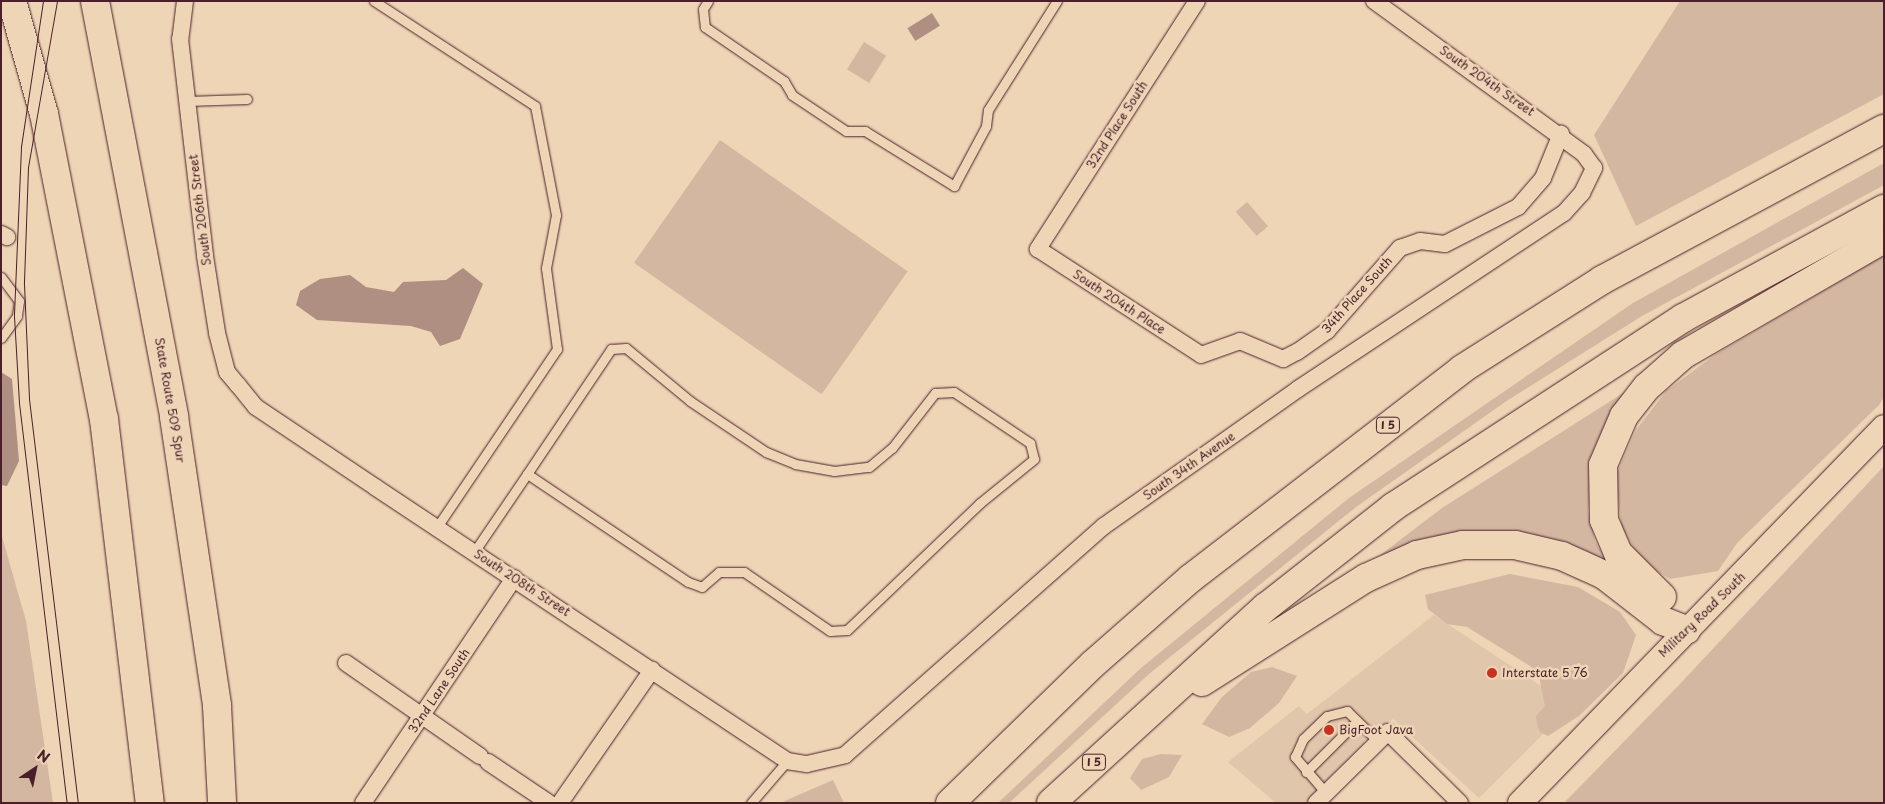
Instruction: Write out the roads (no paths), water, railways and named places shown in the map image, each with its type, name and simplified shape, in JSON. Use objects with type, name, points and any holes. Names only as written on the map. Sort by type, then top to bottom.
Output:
[{"type":"highway","points":[[12,1],[44,114],[104,419],[150,803]]},
{"type":"highway","name":"State Route 509 Spur","points":[[95,1],[174,417],[217,706],[222,803]]},
{"type":"highway","name":"I 5","points":[[950,803],[1093,664],[1191,578],[1462,369],[1617,271],[1884,129]]},
{"type":"highway","name":"I 5","points":[[1051,803],[1266,607],[1393,507],[1683,318],[1884,209]]},
{"type":"highway","points":[[1686,630],[1671,605],[1618,553],[1607,530],[1600,479],[1613,434],[1647,387],[1683,355],[1884,239]]},
{"type":"highway","points":[[1138,722],[1366,578],[1417,555],[1455,546],[1515,545],[1562,556],[1604,575],[1663,621],[1686,630]]},
{"type":"main road","name":"Military Road South","points":[[1520,803],[1686,630],[1755,564],[1884,427]]},
{"type":"street","name":"South 206th Street","points":[[184,1],[180,39],[217,333],[227,372],[256,406]]},
{"type":"street","name":"32nd Place South","points":[[1038,249],[1197,1]]},
{"type":"street","name":"South 204th Street","points":[[1374,1],[1561,134],[1594,168]]},
{"type":"street","name":"34th Place South","points":[[1201,355],[1240,341],[1283,359],[1297,352],[1327,331],[1400,248],[1420,241],[1445,244],[1518,207],[1543,178],[1561,134]]},
{"type":"street","name":"South 34th Avenue","points":[[788,761],[807,764],[846,755],[1104,526],[1298,390],[1564,213],[1582,193],[1594,168]]},
{"type":"street","name":"South 204th Place","points":[[1038,249],[1201,355]]},
{"type":"street","name":"South 208th Street","points":[[256,406],[788,761]]},
{"type":"street","name":"32nd Lane South","points":[[363,803],[514,578]]},
{"type":"street","points":[[346,663],[549,803]]},
{"type":"street","points":[[560,803],[652,670]]},
{"type":"street","points":[[1321,798],[1388,732],[1460,803]]},
{"type":"lane","points":[[374,1],[535,106],[556,215],[546,268],[557,349],[437,527]]},
{"type":"lane","points":[[708,1],[703,9],[705,27],[784,81],[792,95],[846,131],[865,131],[954,186],[986,126],[988,110],[1057,1]]},
{"type":"lane","points":[[187,101],[247,99]]},
{"type":"lane","points":[[1,277],[19,300],[17,316],[1,338]]},
{"type":"lane","points":[[474,552],[610,349],[626,348],[690,401],[766,452],[795,464],[834,471],[869,467],[892,448],[935,393],[954,392],[1030,443],[1034,459],[980,503],[847,630],[830,631],[744,572],[720,572],[702,587],[688,582],[527,474]]},
{"type":"lane","points":[[1321,798],[1295,757],[1298,746],[1326,716],[1347,711],[1378,741]]},
{"type":"lane","points":[[1306,772],[1357,721]]},
{"type":"lane","points":[[751,803],[788,761]]},
{"type":"tram line","points":[[43,1],[21,147],[14,316],[19,403],[67,803]]},
{"type":"tram line","points":[[57,1],[28,167],[24,284],[29,399],[78,803]]},
{"type":"place","name":"Interstate 5 76","points":[[1492,673]]},
{"type":"place","name":"BigFoot Java","points":[[1329,730]]}]
